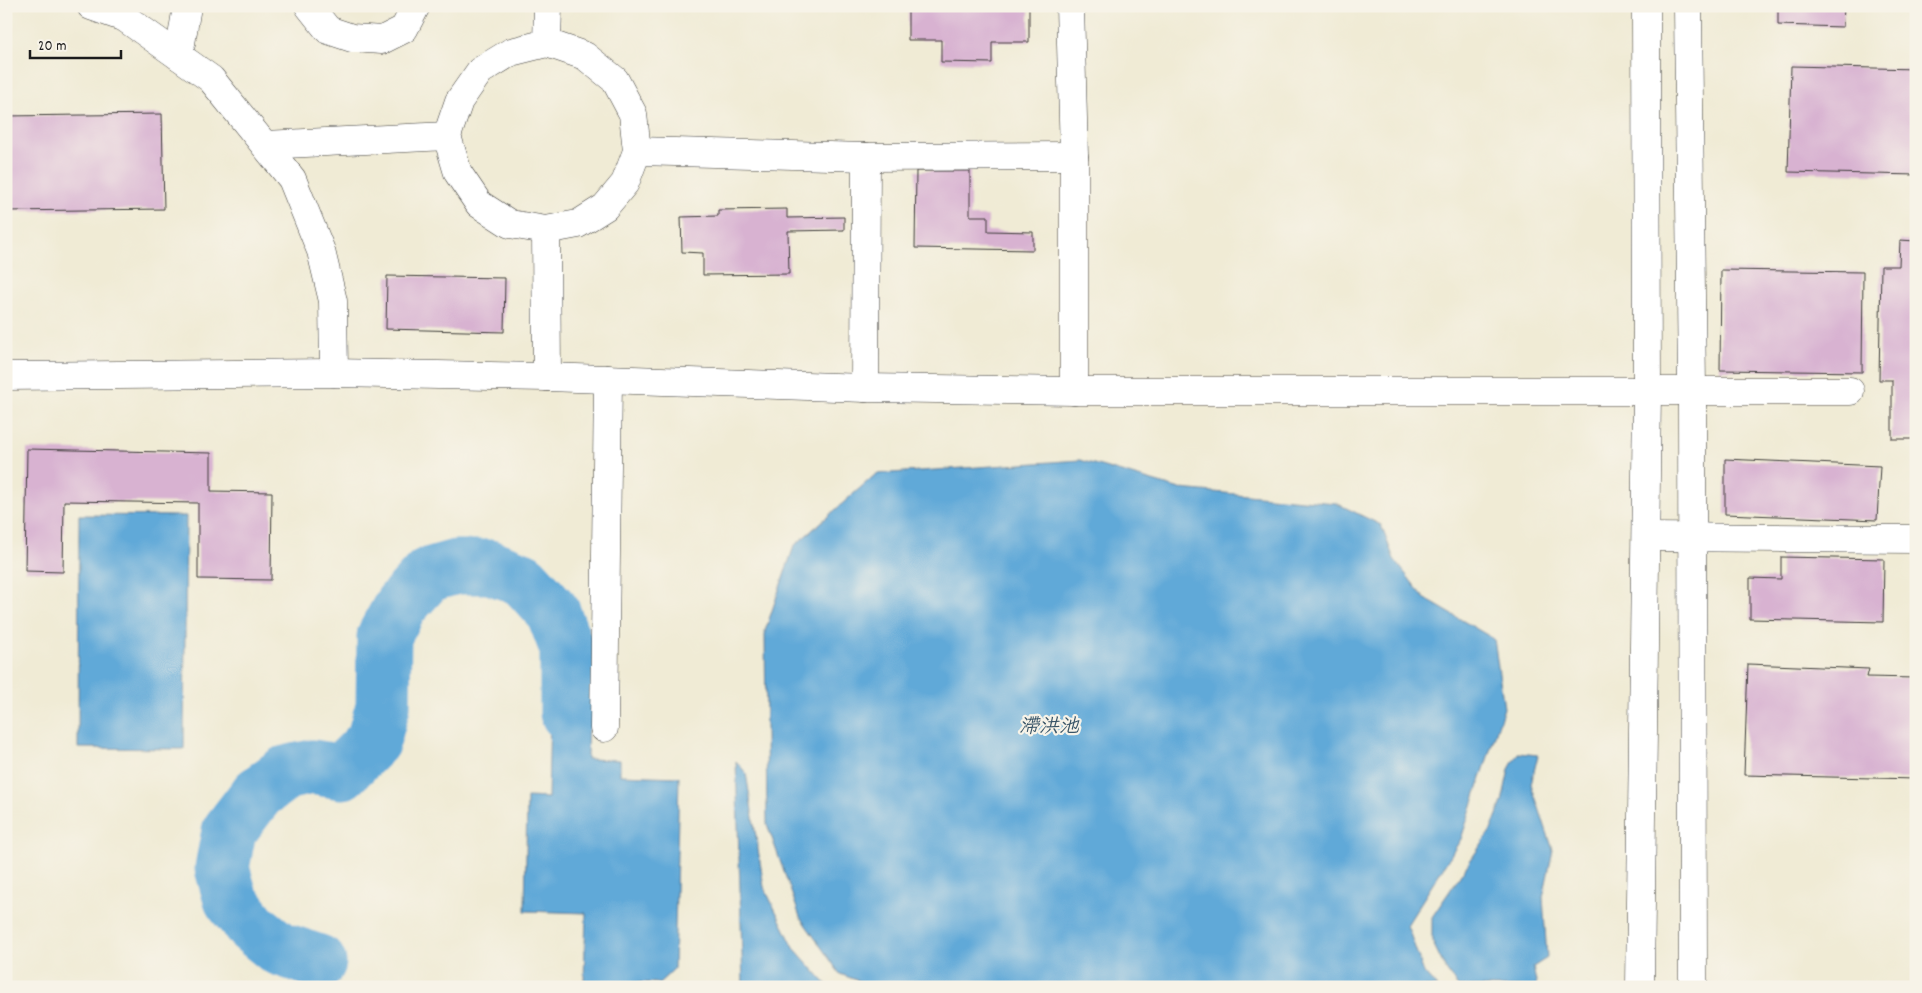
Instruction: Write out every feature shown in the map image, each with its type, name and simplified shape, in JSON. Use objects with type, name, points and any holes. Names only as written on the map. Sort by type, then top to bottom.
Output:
[{"type":"street","points":[[91,6],[125,18],[211,79],[292,179],[321,251],[333,301],[334,373]]},
{"type":"street","points":[[179,56],[186,6]]},
{"type":"street","points":[[309,6],[328,30],[352,38],[382,40],[404,29],[416,6]]},
{"type":"street","points":[[547,43],[548,6]]},
{"type":"street","points":[[1070,6],[1074,156],[1074,391]]},
{"type":"street","points":[[1640,987],[1647,391],[1646,6]]},
{"type":"street","points":[[1688,6],[1692,391],[1693,987]]},
{"type":"street","points":[[547,43],[585,56],[615,80],[633,114],[637,151],[625,183],[605,207],[578,224],[546,230],[510,224],[479,204],[458,173],[447,136],[459,100],[480,71],[511,52],[547,43]]},
{"type":"street","points":[[265,145],[447,136]]},
{"type":"street","points":[[637,151],[866,157],[1074,156]]},
{"type":"street","points":[[865,388],[866,157]]},
{"type":"street","points":[[546,230],[546,377]]},
{"type":"street","points":[[6,376],[334,373],[546,377],[865,388],[1074,391],[1850,391]]},
{"type":"street","points":[[604,728],[608,379]]},
{"type":"street","points":[[1646,537],[1916,539]]},
{"type":"water","name":"滯洪池","points":[[1080,460],[1180,489],[1336,503],[1381,525],[1394,559],[1424,598],[1494,639],[1504,708],[1461,839],[1407,925],[1424,973],[1437,987],[875,987],[840,974],[800,917],[767,824],[765,631],[794,546],[876,474]]},
{"type":"water","points":[[79,515],[186,516],[184,749],[78,748]]},
{"type":"water","points":[[550,713],[588,714],[587,759],[620,760],[620,775],[679,777],[674,969],[659,983],[584,981],[586,913],[525,911],[527,797],[548,798]]},
{"type":"water","points":[[1518,753],[1538,755],[1531,784],[1553,850],[1543,897],[1547,958],[1533,967],[1537,987],[1458,987],[1445,968],[1432,941],[1432,917],[1491,830],[1502,802],[1509,769]]},
{"type":"water","points":[[736,761],[746,773],[764,887],[794,948],[827,985],[832,987],[743,987]]},
{"type":"building","points":[[908,6],[1029,6],[1029,42],[992,42],[992,63],[941,62],[941,40],[908,40]]},
{"type":"building","points":[[1778,6],[1844,6],[1843,27],[1778,25]]},
{"type":"building","points":[[1791,66],[1916,69],[1916,175],[1788,172]]},
{"type":"building","points":[[162,114],[164,209],[6,211],[6,116]]},
{"type":"building","points":[[916,171],[970,171],[970,216],[988,216],[988,231],[1033,232],[1033,250],[915,248]]},
{"type":"building","points":[[787,209],[787,218],[844,217],[844,230],[788,231],[789,274],[703,275],[703,253],[682,252],[681,217],[718,216],[718,210]]},
{"type":"building","points":[[1900,240],[1916,241],[1916,439],[1892,439],[1892,380],[1879,380],[1881,266],[1899,266]]},
{"type":"building","points":[[1721,270],[1863,272],[1862,372],[1720,370]]},
{"type":"building","points":[[387,276],[505,278],[504,332],[386,329]]},
{"type":"building","points":[[27,449],[211,453],[211,491],[272,492],[271,580],[198,579],[198,503],[64,501],[63,572],[25,571]]},
{"type":"building","points":[[1725,459],[1880,466],[1877,520],[1725,514]]},
{"type":"building","points":[[1781,557],[1884,559],[1883,622],[1750,619],[1750,578],[1781,579]]},
{"type":"building","points":[[1748,664],[1869,669],[1867,677],[1916,678],[1916,779],[1744,775]]},
{"type":"waterway","points":[[319,962],[278,948],[252,927],[231,900],[222,868],[229,831],[258,793],[285,773],[312,767],[342,772],[373,741],[383,706],[384,636],[401,605],[428,575],[456,567],[490,567],[523,579],[553,612],[567,649],[567,713]]}]
